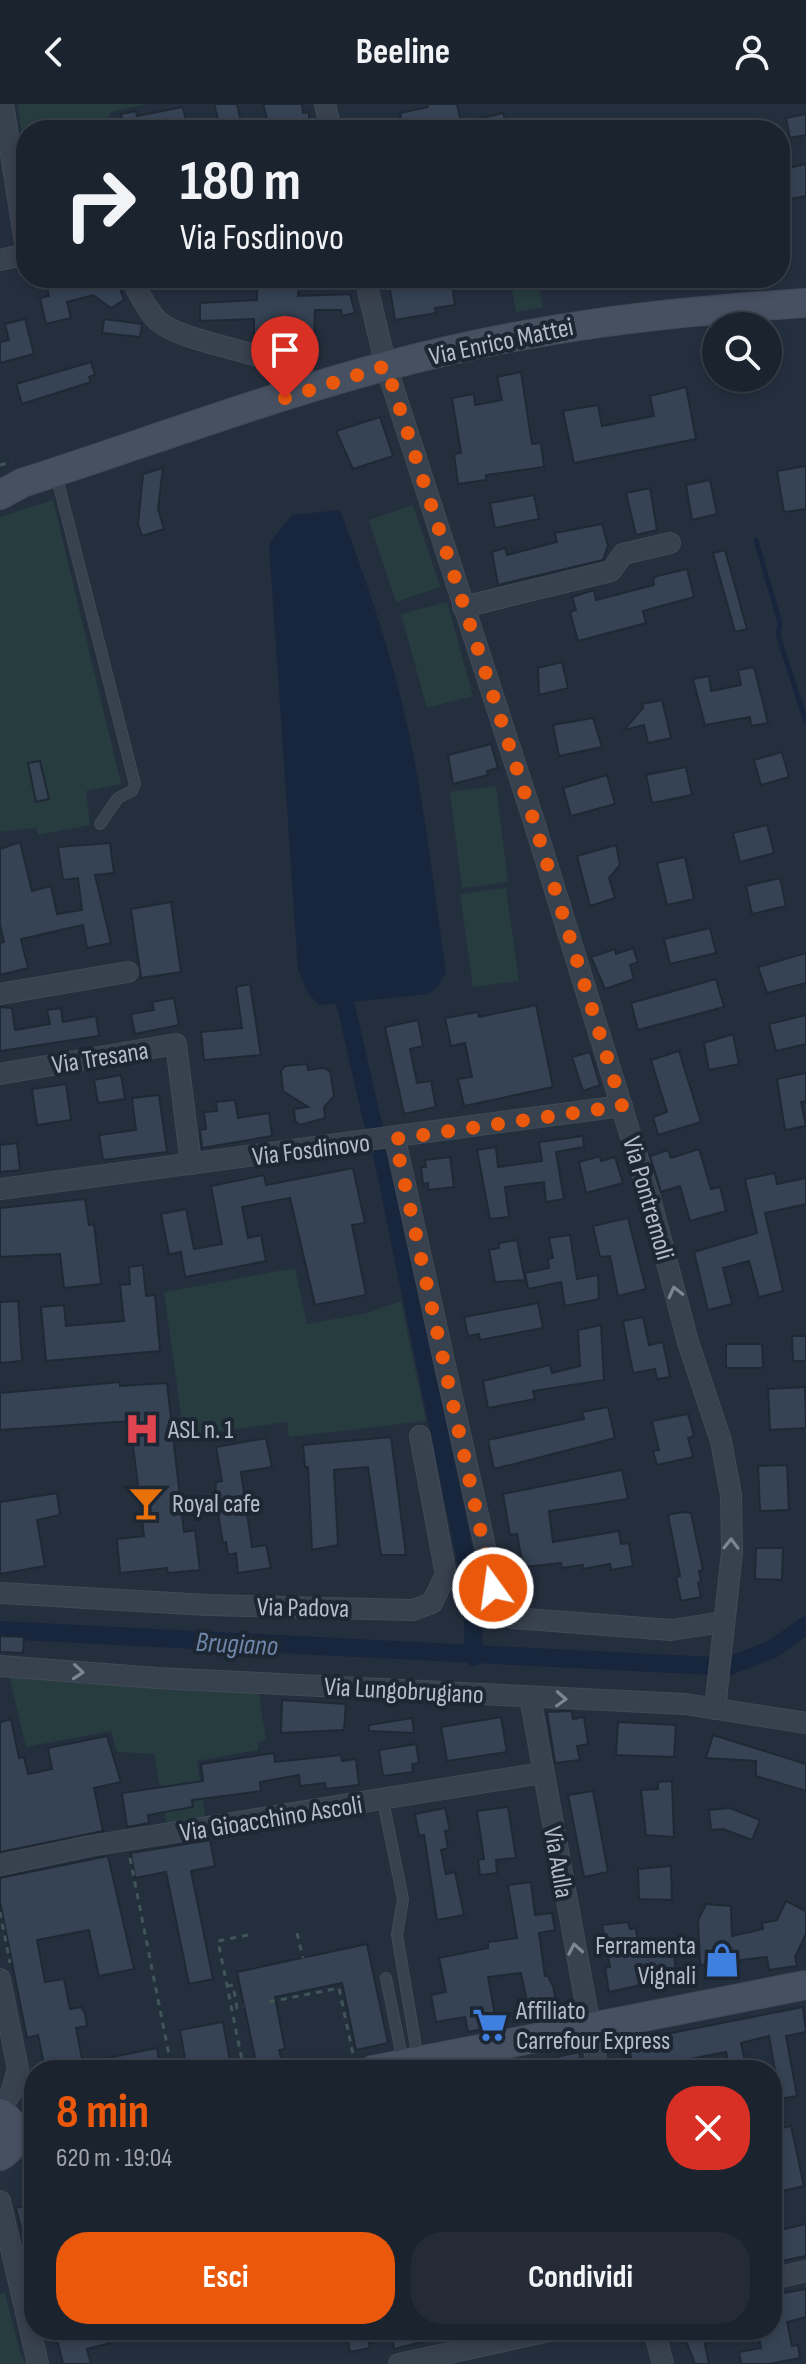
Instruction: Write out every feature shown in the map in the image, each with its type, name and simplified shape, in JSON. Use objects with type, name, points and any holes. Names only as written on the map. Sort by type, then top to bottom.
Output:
[{"type":"main road","name":"Via Enrico Mattei","points":[[7,488],[386,366],[594,322],[665,312],[806,303]]},
{"type":"main road","points":[[421,2060],[806,1985]]},
{"type":"street","points":[[3,117],[16,193]]},
{"type":"street","points":[[137,288],[160,323],[194,338],[278,363],[305,376],[314,388]]},
{"type":"street","name":"Via Pontremoli","points":[[367,288],[386,366],[622,1106],[688,1342],[721,1441],[731,1495],[732,1552],[716,1701]]},
{"type":"street","points":[[463,607],[611,571],[623,554],[670,543]]},
{"type":"street","points":[[0,994],[128,972]]},
{"type":"street","name":"Via Tresana","points":[[0,1074],[176,1044],[191,1164]]},
{"type":"street","name":"Via Fosdinovo","points":[[0,1189],[395,1139],[622,1106]]},
{"type":"street","points":[[395,1139],[499,1610],[513,1618],[671,1630],[723,1622]]},
{"type":"street","name":"Via Padova","points":[[0,1593],[207,1605],[413,1610],[432,1603],[446,1575],[420,1436]]},
{"type":"street","name":"Via Lungobrugiano","points":[[0,1666],[157,1678],[530,1697],[685,1704],[716,1701],[806,1723]]},
{"type":"street","name":"Via Aulla","points":[[530,1697],[596,2060]]},
{"type":"street","name":"Via Gioacchino Ascoli","points":[[0,1865],[126,1840],[542,1773]]},
{"type":"street","points":[[0,1979],[18,2069],[11,2093],[13,2133]]},
{"type":"street","points":[[0,2201],[8,2276],[24,2323]]},
{"type":"street","points":[[782,2277],[806,2271]]},
{"type":"street","points":[[30,2340],[38,2364]]},
{"type":"street","points":[[399,2364],[508,2340]]},
{"type":"street","points":[[657,2340],[663,2364]]},
{"type":"lane","points":[[56,472],[135,784],[132,791],[118,798],[100,824]]},
{"type":"lane","points":[[383,1801],[403,1899],[397,1935],[411,2060]]},
{"type":"lane","points":[[386,1978],[410,2060]]},
{"type":"path","points":[[126,1840],[170,2060]]},
{"type":"path","points":[[297,1933],[303,1958]]},
{"type":"path","points":[[242,2060],[218,1941],[248,1935]]},
{"type":"path","points":[[227,1986],[233,1985],[237,2008],[244,2006]]},
{"type":"path","points":[[269,2002],[339,1988],[361,2060]]},
{"type":"green space","points":[[18,104],[147,104],[111,112],[106,120],[20,120]]},
{"type":"green space","points":[[512,288],[538,288],[543,307],[516,312]]},
{"type":"green space","points":[[53,500],[121,784],[86,791],[90,825],[38,835],[36,828],[0,832],[0,517]]},
{"type":"green space","points":[[413,505],[440,587],[396,602],[369,520]]},
{"type":"green space","points":[[447,602],[473,696],[427,708],[401,614]]},
{"type":"green space","points":[[496,786],[508,882],[462,888],[450,792]]},
{"type":"green space","points":[[506,888],[519,981],[473,987],[460,894]]},
{"type":"green space","points":[[295,1268],[307,1324],[367,1313],[401,1301],[426,1421],[289,1437],[287,1422],[184,1436],[164,1292]]},
{"type":"green space","points":[[9,1675],[258,1688],[266,1740],[258,1742],[258,1750],[197,1761],[206,1821],[167,1826],[154,1754],[117,1752],[111,1731],[26,1747]]},
{"type":"green space","points":[[5,2293],[21,2356],[27,2364],[0,2364],[0,2294]]},
{"type":"water","points":[[340,510],[390,657],[403,707],[422,806],[446,972],[437,988],[428,994],[320,1005],[309,995],[298,970],[269,544],[292,515]]},
{"type":"building","points":[[214,104],[237,104],[241,120],[218,120]]},
{"type":"building","points":[[263,104],[302,104],[303,113],[309,112],[309,120],[267,120]]},
{"type":"building","points":[[427,104],[457,104],[461,120],[394,120],[401,118],[400,113],[428,107]]},
{"type":"building","points":[[183,107],[186,120],[117,120],[122,119],[121,114],[136,111],[137,116]]},
{"type":"building","points":[[503,113],[505,120],[474,120]]},
{"type":"building","points":[[806,114],[806,135],[790,138],[790,120],[786,118]]},
{"type":"building","points":[[806,164],[806,196],[790,199],[790,168]]},
{"type":"building","points":[[47,288],[120,288],[124,300],[111,308],[93,295],[67,302],[71,318],[46,324],[40,298],[49,296]]},
{"type":"building","points":[[257,288],[299,288],[298,296],[350,294],[355,313],[342,316],[341,310],[315,310],[314,338],[254,337],[254,319],[200,321],[200,303],[257,300]]},
{"type":"building","points":[[390,288],[452,288],[455,305],[435,308],[436,313],[395,320]]},
{"type":"building","points":[[25,319],[34,354],[0,363],[0,342],[9,340],[5,324]]},
{"type":"building","points":[[104,319],[142,324],[140,337],[102,333]]},
{"type":"building","points":[[91,362],[95,375],[89,377],[91,382],[22,404],[16,384]]},
{"type":"building","points":[[521,372],[532,444],[541,443],[544,467],[486,475],[486,480],[458,484],[454,454],[461,453],[452,398],[474,394],[475,405],[502,400],[497,377]]},
{"type":"building","points":[[686,387],[696,439],[574,463],[563,411],[598,405],[602,426],[654,416],[650,396]]},
{"type":"building","points":[[380,417],[393,456],[353,469],[336,431]]},
{"type":"building","points":[[806,466],[806,509],[784,512],[777,471]]},
{"type":"building","points":[[163,468],[158,509],[164,529],[142,536],[138,524],[143,474]]},
{"type":"building","points":[[710,480],[717,514],[692,520],[686,485]]},
{"type":"building","points":[[650,488],[657,530],[636,535],[626,493]]},
{"type":"building","points":[[534,495],[539,519],[495,528],[490,503]]},
{"type":"building","points":[[602,524],[608,546],[603,560],[498,585],[492,552],[505,548],[507,555],[557,542],[555,533]]},
{"type":"building","points":[[725,550],[747,629],[735,632],[713,553]]},
{"type":"building","points":[[687,569],[694,597],[643,611],[646,623],[578,641],[570,612],[576,610],[572,597],[594,590],[596,600],[654,585],[653,579],[657,576]]},
{"type":"building","points":[[562,662],[568,688],[539,695],[538,668]]},
{"type":"building","points":[[754,667],[768,723],[751,726],[750,717],[705,725],[693,679],[709,676],[711,691],[741,685],[738,670]]},
{"type":"building","points":[[662,700],[671,738],[648,743],[644,725],[624,730],[643,708],[642,704]]},
{"type":"building","points":[[593,718],[602,747],[559,756],[553,725]]},
{"type":"building","points":[[491,744],[498,768],[487,771],[488,775],[453,784],[448,755]]},
{"type":"building","points":[[782,752],[789,777],[761,785],[754,760]]},
{"type":"building","points":[[40,761],[49,799],[36,802],[28,763]]},
{"type":"building","points":[[686,767],[692,795],[652,803],[646,775]]},
{"type":"building","points":[[607,775],[615,804],[571,816],[563,788]]},
{"type":"building","points":[[767,825],[774,853],[740,862],[733,833]]},
{"type":"building","points":[[20,842],[32,891],[51,886],[57,914],[82,910],[78,878],[63,880],[58,847],[110,843],[114,873],[95,875],[111,943],[87,948],[83,925],[21,939],[28,968],[0,975],[0,943],[4,942],[0,925],[0,849]]},
{"type":"building","points":[[616,845],[620,865],[609,878],[615,898],[590,906],[577,856]]},
{"type":"building","points":[[685,857],[694,899],[667,905],[657,863]]},
{"type":"building","points":[[780,878],[786,906],[752,914],[746,886]]},
{"type":"building","points":[[171,902],[181,972],[141,978],[131,909]]},
{"type":"building","points":[[710,928],[716,953],[670,964],[664,939]]},
{"type":"building","points":[[633,948],[638,962],[630,965],[634,979],[605,989],[591,957],[615,949],[616,954]]},
{"type":"building","points":[[806,953],[806,983],[767,993],[758,967]]},
{"type":"building","points":[[716,979],[724,1007],[638,1030],[631,1003]]},
{"type":"building","points":[[250,984],[261,1055],[204,1060],[201,1032],[242,1028],[236,987]]},
{"type":"building","points":[[174,998],[179,1025],[135,1034],[131,1014],[154,1010],[152,1002]]},
{"type":"building","points":[[536,1005],[553,1087],[464,1106],[458,1079],[472,1077],[465,1043],[451,1046],[445,1018],[478,1012],[479,1017]]},
{"type":"building","points":[[0,1007],[12,1008],[15,1030],[50,1024],[47,1010],[61,1008],[63,1022],[96,1016],[99,1036],[0,1051]]},
{"type":"building","points":[[806,1015],[806,1044],[776,1051],[769,1024]]},
{"type":"building","points":[[418,1020],[423,1046],[410,1049],[417,1083],[431,1081],[436,1107],[404,1114],[385,1027]]},
{"type":"building","points":[[733,1034],[739,1064],[709,1070],[704,1043]]},
{"type":"building","points":[[679,1051],[701,1122],[658,1135],[653,1117],[667,1112],[651,1060]]},
{"type":"building","points":[[590,1052],[600,1085],[583,1091],[572,1057]]},
{"type":"building","points":[[307,1064],[308,1070],[324,1068],[330,1071],[334,1096],[324,1107],[325,1118],[300,1125],[295,1121],[294,1109],[308,1107],[283,1091],[281,1071],[285,1066]]},
{"type":"building","points":[[806,1073],[806,1101],[801,1102],[806,1126],[785,1130],[777,1079]]},
{"type":"building","points":[[121,1075],[125,1099],[98,1103],[94,1080]]},
{"type":"building","points":[[66,1084],[71,1120],[37,1125],[32,1089]]},
{"type":"building","points":[[159,1095],[167,1152],[103,1160],[99,1135],[136,1130],[132,1098]]},
{"type":"building","points":[[235,1100],[238,1118],[269,1113],[272,1136],[202,1148],[200,1130],[206,1129],[204,1112],[217,1111],[216,1102]]},
{"type":"building","points":[[583,1136],[584,1147],[556,1152],[564,1199],[546,1202],[544,1182],[505,1187],[509,1217],[490,1219],[477,1150],[496,1147],[498,1167],[542,1161],[539,1142]]},
{"type":"building","points":[[17,1143],[20,1170],[0,1172],[0,1145]]},
{"type":"building","points":[[699,1149],[711,1189],[720,1187],[726,1211],[690,1221],[680,1186],[661,1192],[650,1156],[668,1150],[671,1158]]},
{"type":"building","points":[[600,1156],[601,1161],[615,1157],[623,1183],[586,1193],[579,1162]]},
{"type":"building","points":[[450,1157],[454,1187],[428,1190],[428,1183],[423,1184],[421,1167],[426,1167],[425,1160]]},
{"type":"building","points":[[353,1168],[365,1223],[352,1225],[366,1295],[315,1305],[290,1198],[242,1207],[248,1238],[261,1235],[266,1261],[185,1277],[181,1252],[169,1254],[161,1214],[186,1209],[194,1249],[222,1244],[211,1186],[264,1175],[266,1185]]},
{"type":"building","points":[[775,1173],[777,1184],[806,1178],[806,1204],[765,1213],[783,1291],[759,1297],[749,1261],[723,1268],[732,1304],[708,1310],[694,1252],[757,1233],[745,1179]]},
{"type":"building","points":[[85,1199],[89,1225],[94,1224],[101,1284],[64,1288],[60,1254],[0,1257],[0,1208]]},
{"type":"building","points":[[628,1218],[646,1289],[618,1296],[610,1256],[600,1257],[593,1226]]},
{"type":"building","points":[[570,1235],[577,1279],[598,1275],[599,1299],[565,1306],[561,1282],[528,1289],[525,1273],[549,1268],[548,1259],[553,1258],[549,1238]]},
{"type":"building","points":[[517,1240],[525,1280],[495,1282],[489,1250],[499,1248],[499,1243]]},
{"type":"building","points":[[143,1265],[146,1296],[155,1295],[160,1351],[46,1361],[41,1307],[64,1305],[66,1326],[124,1321],[120,1285],[130,1284],[129,1267]]},
{"type":"building","points":[[18,1301],[22,1361],[0,1363],[0,1302]]},
{"type":"building","points":[[538,1303],[543,1328],[480,1340],[479,1334],[468,1336],[464,1317]]},
{"type":"building","points":[[643,1317],[649,1345],[663,1342],[670,1377],[657,1379],[655,1369],[633,1373],[623,1321]]},
{"type":"building","points":[[601,1325],[604,1380],[533,1391],[535,1399],[488,1408],[483,1381],[550,1365],[552,1373],[580,1366],[578,1330]]},
{"type":"building","points":[[792,1336],[806,1336],[806,1361],[793,1361]]},
{"type":"building","points":[[726,1344],[762,1344],[763,1368],[726,1368]]},
{"type":"building","points":[[120,1382],[120,1386],[167,1383],[184,1532],[195,1530],[200,1570],[168,1573],[167,1568],[120,1573],[117,1539],[144,1536],[130,1421],[0,1430],[0,1393]]},
{"type":"building","points":[[805,1387],[806,1428],[770,1430],[768,1389]]},
{"type":"building","points":[[608,1407],[615,1438],[494,1469],[488,1440],[584,1419],[582,1412]]},
{"type":"building","points":[[688,1414],[694,1436],[688,1438],[693,1457],[657,1465],[653,1451],[659,1450],[652,1421]]},
{"type":"building","points":[[391,1437],[406,1555],[381,1555],[368,1467],[334,1470],[338,1545],[312,1550],[308,1467],[305,1467],[303,1445]]},
{"type":"building","points":[[266,1438],[272,1467],[241,1472],[252,1547],[266,1545],[271,1568],[238,1573],[236,1553],[228,1555],[226,1542],[223,1543],[215,1496],[216,1482],[222,1481],[216,1447]]},
{"type":"building","points":[[787,1465],[789,1510],[760,1511],[758,1466]]},
{"type":"building","points":[[622,1470],[628,1499],[549,1511],[553,1542],[619,1531],[621,1544],[629,1543],[633,1566],[611,1570],[610,1564],[583,1569],[583,1565],[562,1568],[561,1563],[523,1567],[517,1534],[510,1535],[503,1494]]},
{"type":"building","points":[[57,1493],[60,1515],[37,1520],[45,1566],[0,1574],[0,1502]]},
{"type":"building","points":[[691,1513],[703,1570],[699,1571],[701,1582],[698,1583],[701,1597],[681,1601],[676,1577],[680,1576],[668,1515]]},
{"type":"building","points":[[756,1548],[783,1548],[782,1580],[755,1579]]},
{"type":"building","points":[[0,1636],[24,1637],[23,1653],[0,1652]]},
{"type":"building","points":[[282,1700],[346,1704],[344,1730],[281,1733]]},
{"type":"building","points":[[572,1711],[573,1719],[584,1717],[588,1744],[577,1746],[580,1760],[555,1763],[547,1712]]},
{"type":"building","points":[[501,1717],[507,1752],[447,1761],[441,1727]]},
{"type":"building","points":[[412,1718],[414,1733],[369,1731],[369,1725]]},
{"type":"building","points":[[11,1719],[19,1758],[24,1757],[28,1774],[52,1769],[48,1748],[107,1736],[121,1782],[94,1788],[103,1831],[0,1852],[0,1722]]},
{"type":"building","points":[[618,1722],[676,1725],[674,1757],[616,1755]]},
{"type":"building","points":[[713,1735],[806,1764],[806,1791],[756,1776],[756,1761],[706,1758]]},
{"type":"building","points":[[416,1744],[419,1763],[412,1764],[413,1772],[383,1776],[379,1750]]},
{"type":"building","points":[[274,1753],[275,1762],[341,1755],[342,1761],[356,1759],[359,1785],[326,1789],[325,1783],[300,1786],[299,1775],[260,1782],[261,1791],[192,1800],[193,1807],[148,1815],[149,1823],[127,1827],[122,1793],[203,1781],[201,1764]]},
{"type":"building","points":[[672,1781],[674,1837],[646,1835],[641,1790],[658,1789],[658,1782]]},
{"type":"building","points":[[593,1791],[608,1872],[584,1877],[568,1795]]},
{"type":"building","points":[[508,1807],[516,1858],[496,1860],[497,1873],[480,1875],[478,1860],[484,1859],[477,1811]]},
{"type":"building","points":[[445,1808],[450,1830],[445,1831],[448,1848],[441,1850],[446,1874],[455,1872],[464,1915],[437,1920],[424,1835],[419,1836],[415,1814]]},
{"type":"building","points":[[730,1808],[760,1820],[752,1840],[723,1829],[711,1830],[709,1810]]},
{"type":"building","points":[[210,1840],[215,1866],[191,1871],[213,1979],[189,1984],[166,1872],[135,1878],[131,1853]]},
{"type":"building","points":[[108,1856],[134,1969],[99,1976],[89,1930],[37,1940],[45,1982],[64,1979],[70,2009],[81,2007],[85,2013],[87,2026],[76,2028],[82,2060],[43,2060],[38,2035],[27,2038],[0,1902],[0,1878]]},
{"type":"building","points":[[671,1866],[672,1900],[639,1899],[638,1869]]},
{"type":"building","points":[[531,1882],[535,1915],[552,1913],[555,1930],[539,1933],[545,1976],[553,1986],[557,2006],[528,2006],[521,1973],[488,1977],[497,2026],[468,2032],[465,2017],[436,2022],[431,1995],[446,1992],[439,1958],[488,1948],[488,1942],[517,1938],[508,1885]]},
{"type":"building","points":[[786,1901],[806,1911],[806,1934],[795,1957],[797,1966],[769,1970],[767,1957],[700,1965],[698,1920],[706,1904],[731,1906],[732,1936],[763,1929],[762,1923],[777,1920]]},
{"type":"building","points":[[628,1922],[630,1929],[636,1928],[638,1944],[673,1941],[676,1977],[609,1992],[605,1968],[610,1967],[602,1925]]},
{"type":"building","points":[[367,1944],[388,2043],[356,2050],[342,1983],[275,1997],[285,2049],[279,2050],[282,2060],[256,2060],[237,1972]]},
{"type":"building","points":[[803,2007],[806,2032],[786,2036],[797,2096],[782,2099],[782,2060],[773,2060],[769,2036],[741,2043],[745,2060],[728,2060],[726,2052],[685,2060],[632,2060],[628,2044]]},
{"type":"building","points":[[223,2022],[230,2060],[185,2060],[180,2030]]},
{"type":"building","points":[[157,2048],[159,2060],[98,2060]]},
{"type":"building","points":[[579,2052],[581,2060],[543,2060]]},
{"type":"building","points":[[791,2126],[804,2186],[782,2191],[782,2128]]},
{"type":"building","points":[[24,2206],[24,2241],[16,2208]]},
{"type":"building","points":[[806,2224],[806,2256],[782,2261],[782,2230]]},
{"type":"building","points":[[806,2289],[806,2317],[787,2322],[792,2346],[798,2345],[800,2358],[769,2364],[741,2364],[739,2352],[761,2348],[759,2340],[782,2340],[782,2293]]},
{"type":"building","points":[[57,2340],[109,2340],[110,2343],[87,2349],[91,2364],[63,2364]]},
{"type":"building","points":[[348,2340],[368,2340],[370,2348],[350,2352]]},
{"type":"building","points":[[393,2340],[430,2340],[394,2349]]},
{"type":"building","points":[[686,2340],[704,2340],[709,2364],[695,2364]]},
{"type":"waterway","points":[[756,540],[780,623],[778,635],[806,722]]},
{"type":"waterway","name":"Brugiano","points":[[345,1002],[374,1128]]},
{"type":"waterway","name":"Brugiano","points":[[382,1154],[464,1551],[472,1598],[474,1657]]},
{"type":"waterway","name":"Brugiano","points":[[727,1667],[773,1649],[806,1625]]},
{"type":"waterway","name":"Brugiano","points":[[0,1630],[713,1666]]},
{"type":"place","name":"ASL n. 1","points":[[142,1429]]},
{"type":"place","name":"Royal cafe","points":[[146,1503]]},
{"type":"place","name":"Ferramenta Vignali","points":[[722,1960]]},
{"type":"place","name":"Affiliato Carrefour Express","points":[[490,2025]]},
{"type":"route","points":[[285,398],[386,366],[535,825],[622,1106],[395,1139],[493,1588]]}]
